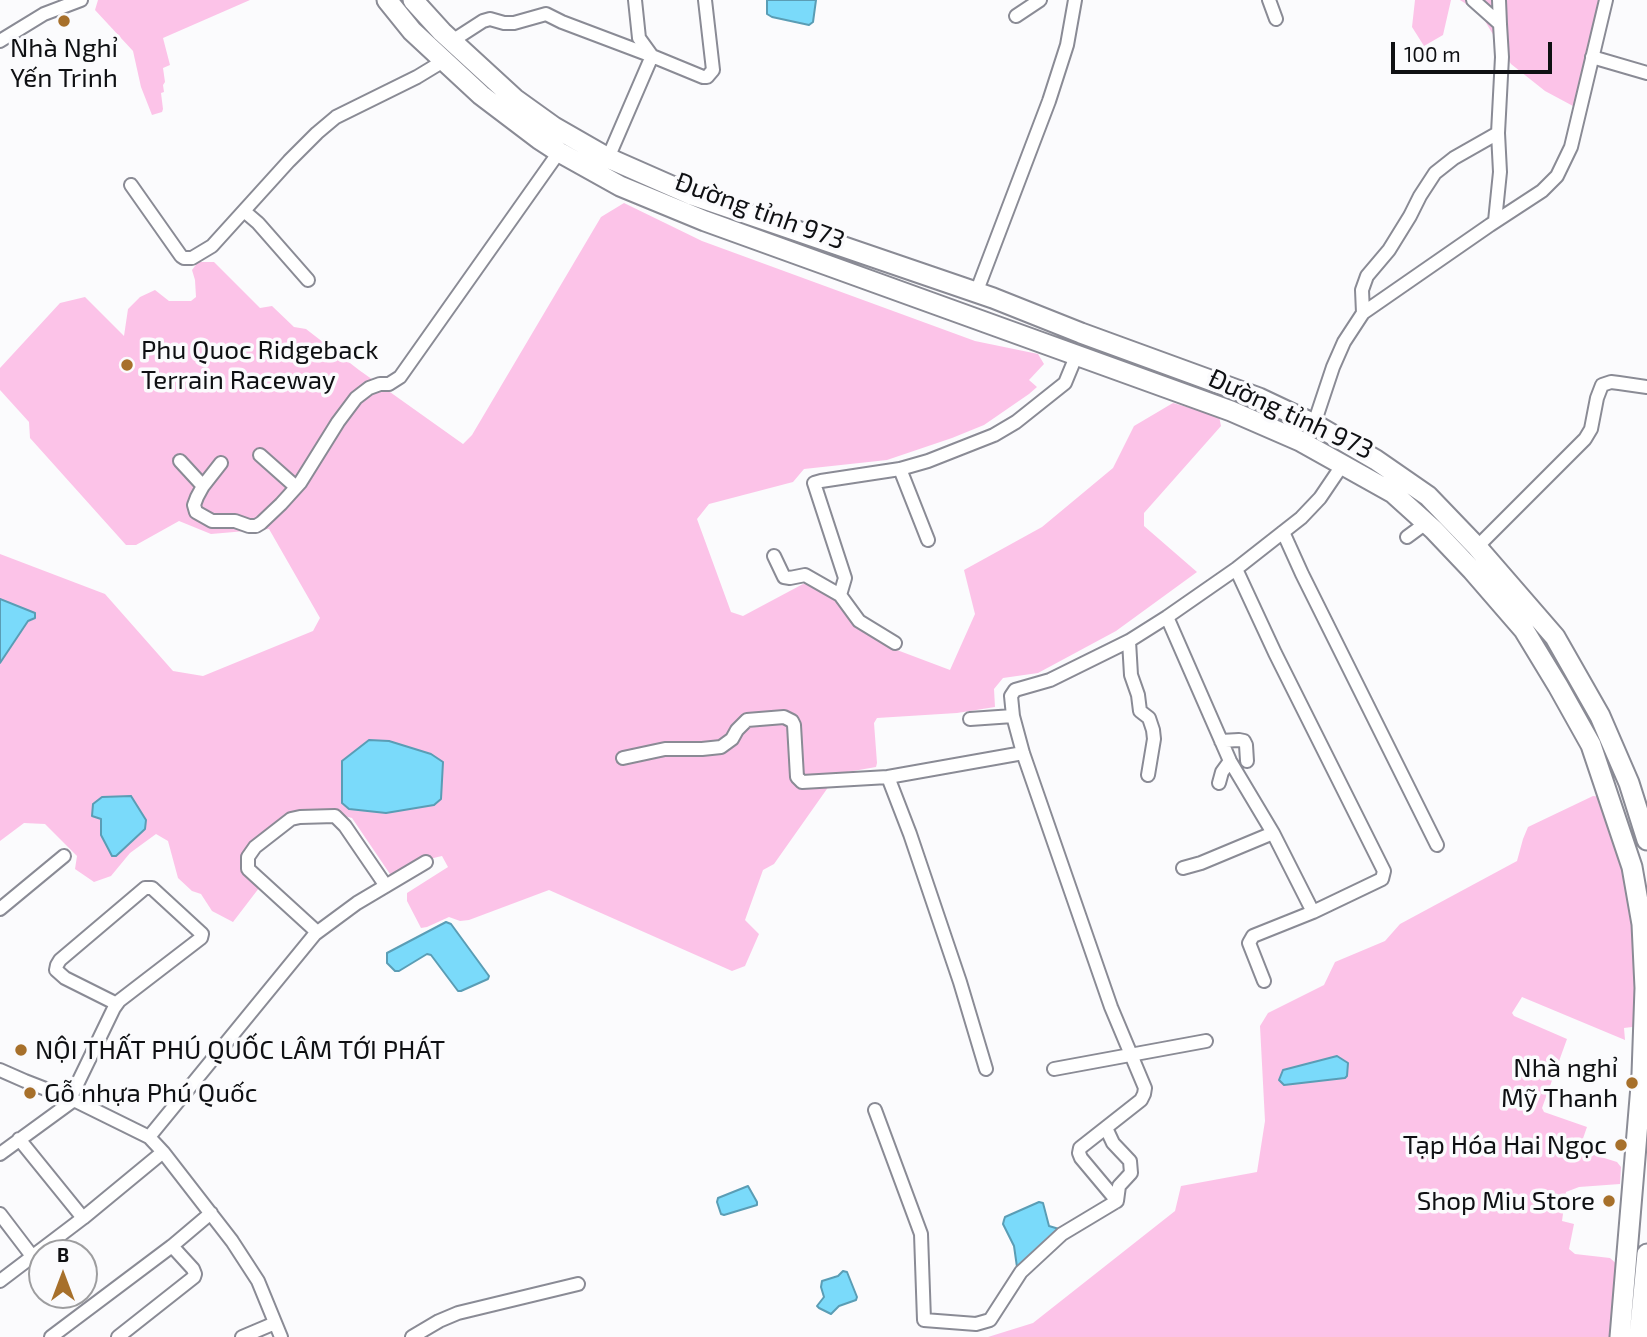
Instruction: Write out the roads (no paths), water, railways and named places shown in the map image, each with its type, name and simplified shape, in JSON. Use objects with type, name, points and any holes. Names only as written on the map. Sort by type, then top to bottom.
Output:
[{"type":"main road","name":"Đường tỉnh 973","points":[[387,0],[412,31],[481,95],[539,139],[621,186],[705,221],[1231,411],[1300,441],[1393,493],[1472,570],[1524,630],[1591,745],[1632,867],[1642,924],[1645,1074],[1634,1327]]},
{"type":"main road","name":"Đường tỉnh 973","points":[[414,0],[452,41],[515,99],[554,127],[608,158],[692,195],[976,293],[1259,398],[1314,424],[1376,460],[1428,496],[1477,547],[1555,637],[1600,716],[1629,783],[1647,840]]},
{"type":"main road","points":[[1077,354],[1082,333]]},
{"type":"main road","name":"Đường tỉnh 973","points":[[1634,1327],[1647,1254]]},
{"type":"street","points":[[0,41],[44,14],[81,0]]},
{"type":"street","points":[[635,0],[639,38],[652,56]]},
{"type":"street","points":[[452,41],[483,21],[490,19],[514,23],[546,14],[698,77],[707,77],[713,70],[705,0]]},
{"type":"street","points":[[1016,16],[1040,0]]},
{"type":"street","points":[[976,293],[1049,101],[1067,45],[1075,0]]},
{"type":"street","points":[[1269,0],[1276,19]]},
{"type":"street","points":[[1473,0],[1500,23]]},
{"type":"street","points":[[1495,221],[1500,172],[1498,134],[1502,57],[1499,0]]},
{"type":"street","points":[[1314,424],[1333,366],[1363,313],[1542,191],[1557,176],[1571,147],[1606,0]]},
{"type":"street","points":[[608,158],[652,56]]},
{"type":"street","points":[[1592,57],[1647,72]]},
{"type":"street","points":[[131,186],[184,258],[192,258],[212,246],[289,161],[337,117],[417,78],[444,60]]},
{"type":"street","points":[[1363,313],[1363,290],[1367,276],[1389,250],[1435,173],[1454,158],[1498,134]]},
{"type":"street","points":[[221,463],[203,486],[194,505],[196,512],[212,521],[235,521],[249,526],[261,523],[296,487],[356,398],[369,388],[389,384],[400,377],[559,152]]},
{"type":"street","points":[[244,211],[258,223],[308,280]]},
{"type":"street","points":[[840,595],[845,578],[814,483],[900,469],[994,435],[1016,422],[1065,383],[1077,354]]},
{"type":"street","points":[[1477,547],[1585,439],[1591,429],[1594,408],[1602,385],[1611,382],[1647,387]]},
{"type":"street","points":[[260,455],[296,487]]},
{"type":"street","points":[[180,461],[203,486]]},
{"type":"street","points":[[1118,1201],[1079,1153],[1085,1144],[1141,1100],[1145,1088],[1111,1007],[1023,753],[1010,696],[1016,690],[1050,680],[1129,641],[1236,569],[1301,518],[1320,498],[1343,464]]},
{"type":"street","points":[[900,469],[928,540]]},
{"type":"street","points":[[1407,537],[1426,523]]},
{"type":"street","points":[[1283,532],[1437,845]]},
{"type":"street","points":[[774,556],[784,577],[804,575],[840,595],[859,621],[895,643]]},
{"type":"street","points":[[1236,569],[1384,871],[1382,879],[1313,912],[1253,936],[1249,943],[1264,981]]},
{"type":"street","points":[[1167,617],[1230,761],[1273,833],[1313,912]]},
{"type":"street","points":[[1129,641],[1131,675],[1140,711],[1149,718],[1153,730],[1148,775]]},
{"type":"street","points":[[970,719],[1013,716]]},
{"type":"street","points":[[623,758],[665,749],[721,747],[732,739],[747,720],[784,717],[794,725],[797,777],[802,782],[888,778],[1023,753]]},
{"type":"street","points":[[1221,741],[1244,741],[1247,761]]},
{"type":"street","points":[[1219,783],[1222,772],[1230,761]]},
{"type":"street","points":[[888,778],[910,834],[960,982],[986,1069]]},
{"type":"street","points":[[317,933],[248,869],[248,857],[255,847],[291,819],[335,816],[345,826],[386,886]]},
{"type":"street","points":[[1183,868],[1273,833]]},
{"type":"street","points":[[0,909],[64,856]]},
{"type":"street","points":[[149,1137],[317,933],[357,903],[426,862]]},
{"type":"street","points":[[0,1154],[72,1099],[117,1004],[201,938],[202,934],[197,928],[152,888],[145,888],[57,965],[56,970],[65,978],[117,1004]]},
{"type":"street","points":[[1054,1069],[1206,1041]]},
{"type":"street","points":[[0,1070],[72,1099],[149,1137],[211,1213],[258,1281],[281,1337]]},
{"type":"street","points":[[875,1110],[920,1234],[924,1320],[976,1324],[990,1320],[1021,1272],[1062,1234],[1118,1201]]},
{"type":"street","points":[[1106,1128],[1113,1143],[1130,1161],[1130,1172],[1119,1186],[1118,1201]]},
{"type":"street","points":[[19,1139],[83,1218]]},
{"type":"street","points":[[55,1239],[163,1152]]},
{"type":"street","points":[[51,1337],[172,1246],[211,1213]]},
{"type":"street","points":[[0,1214],[28,1251]]},
{"type":"street","points":[[118,1337],[194,1278],[193,1269],[172,1246]]},
{"type":"street","points":[[0,1281],[28,1259]]},
{"type":"street","points":[[412,1337],[458,1313],[578,1284]]},
{"type":"street","points":[[242,1337],[275,1324]]},
{"type":"water","points":[[767,0],[816,0],[813,22],[809,25],[772,17],[767,14]]},
{"type":"water","points":[[0,599],[35,613],[35,618],[28,621],[0,663]]},
{"type":"water","points":[[369,740],[389,741],[431,754],[443,762],[441,799],[434,805],[386,813],[349,809],[342,803],[342,761]]},
{"type":"water","points":[[131,796],[146,820],[145,829],[116,856],[112,856],[101,835],[101,819],[92,816],[93,804],[102,797]]},
{"type":"water","points":[[446,922],[451,924],[489,976],[488,979],[458,991],[431,955],[427,954],[399,971],[395,971],[387,963],[387,953]]},
{"type":"water","points":[[1337,1056],[1348,1063],[1345,1078],[1284,1085],[1279,1080],[1283,1070]]},
{"type":"water","points":[[748,1186],[757,1205],[721,1214],[718,1198]]},
{"type":"water","points":[[1039,1202],[1043,1203],[1049,1226],[1059,1229],[1017,1267],[1014,1246],[1003,1224],[1005,1217]]},
{"type":"water","points":[[843,1271],[847,1272],[857,1297],[856,1300],[839,1306],[831,1314],[817,1306],[824,1297],[822,1281],[838,1276]]},
{"type":"place","name":"Nhà Nghỉ Yến Trinh","points":[[64,21]]},
{"type":"place","name":"Phu Quoc Ridgeback Terrain Raceway","points":[[127,365]]},
{"type":"place","name":"NỘI THẤT PHÚ QUỐC LÂM TỚI PHÁT","points":[[21,1050]]},
{"type":"place","name":"Nhà nghỉ Mỹ Thanh","points":[[1632,1083]]},
{"type":"place","name":"Gỗ nhựa Phú Quốc","points":[[30,1093]]},
{"type":"place","name":"Tạp Hóa Hai Ngọc","points":[[1621,1145]]},
{"type":"place","name":"Shop Miu Store","points":[[1609,1201]]}]
